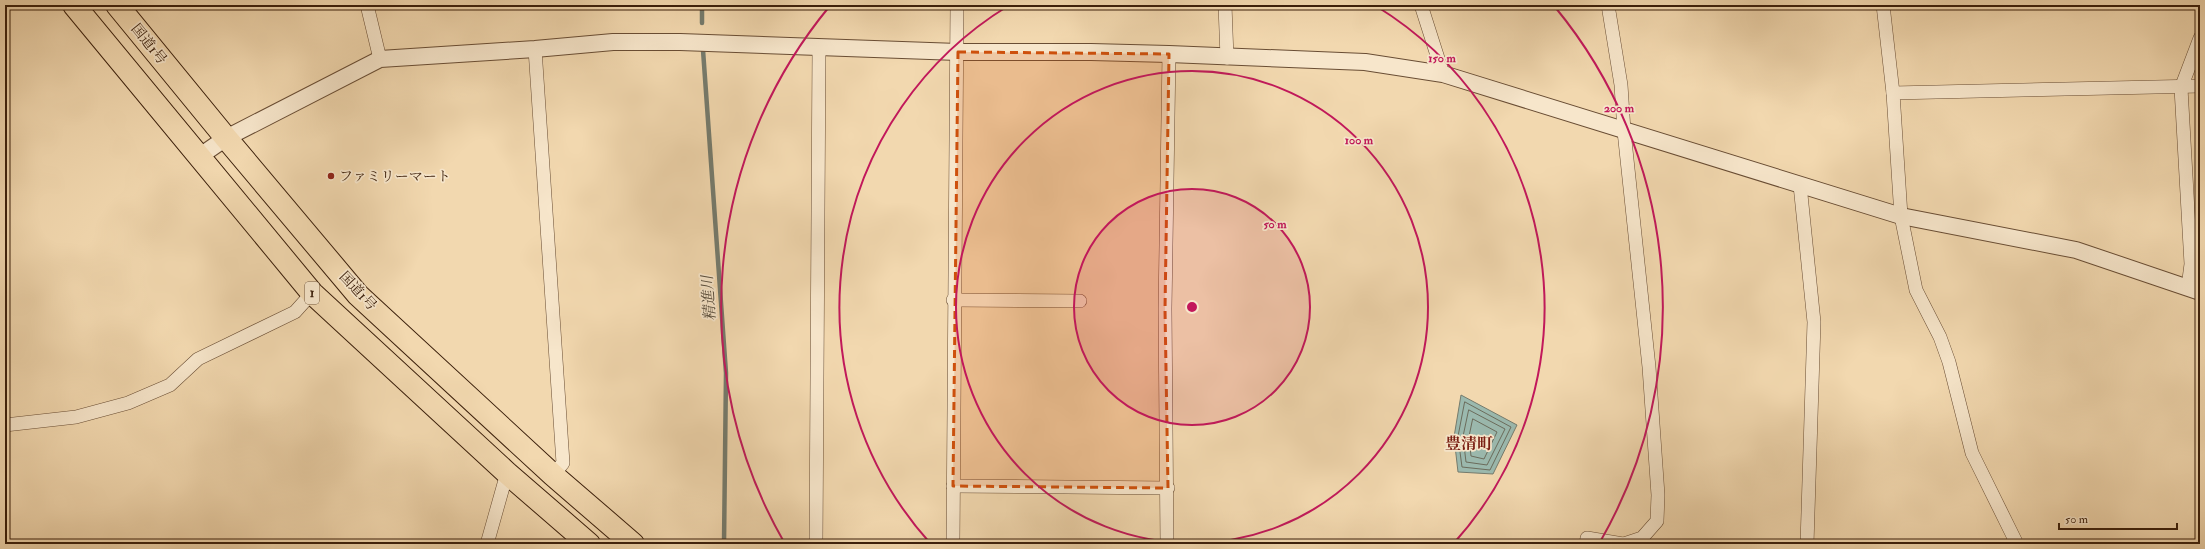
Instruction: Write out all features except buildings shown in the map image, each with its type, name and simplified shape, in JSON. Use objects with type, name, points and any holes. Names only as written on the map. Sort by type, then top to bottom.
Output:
[{"type":"highway","name":"1","points":[[74,5],[312,293],[507,473],[589,544]]},
{"type":"highway","name":"国道1号","points":[[117,5],[358,295],[553,475],[633,544]]},
{"type":"street","points":[[367,5],[380,59]]},
{"type":"street","points":[[953,544],[953,300],[958,52],[957,5]]},
{"type":"street","points":[[1225,5],[1226,58]]},
{"type":"street","points":[[1421,5],[1443,74]]},
{"type":"street","points":[[1586,544],[1587,538],[1624,544],[1642,538],[1657,521],[1658,495],[1649,368],[1624,131],[1621,86],[1608,5]]},
{"type":"street","points":[[1883,5],[1893,93],[1902,216],[1916,290],[1940,337],[1949,362],[1972,453],[2017,544]]},
{"type":"street","points":[[200,156],[226,138],[380,59],[535,49],[613,42],[680,42],[958,52],[1091,52],[1169,54],[1226,58],[1365,62],[1443,74],[1902,216],[2076,250],[2194,289],[2191,264],[2181,88],[2200,38]]},
{"type":"street","points":[[816,544],[819,48]]},
{"type":"street","points":[[535,49],[563,463],[553,475]]},
{"type":"street","points":[[1167,544],[1168,488],[1165,309],[1169,54]]},
{"type":"street","points":[[1893,93],[2181,88],[2200,86]]},
{"type":"street","points":[[1800,185],[1814,322],[1807,544]]},
{"type":"street","points":[[5,425],[76,417],[128,403],[170,385],[198,359],[295,312],[312,293]]},
{"type":"street","points":[[953,300],[1080,301]]},
{"type":"street","points":[[487,544],[507,473]]},
{"type":"street","points":[[953,486],[1168,488]]},
{"type":"highlighted area","points":[[958,52],[1169,54],[1165,309],[1168,488],[953,486]]},
{"type":"water","points":[[1461,395],[1517,425],[1493,474],[1458,472],[1454,437]]},
{"type":"waterway","name":"精進川","points":[[702,5],[702,23]]},
{"type":"waterway","name":"精進川","points":[[703,50],[726,373],[724,544]]},
{"type":"place","name":"ファミリーマート","points":[[331,176]]},
{"type":"district","name":"豊清町","points":[[1469,444]]}]
